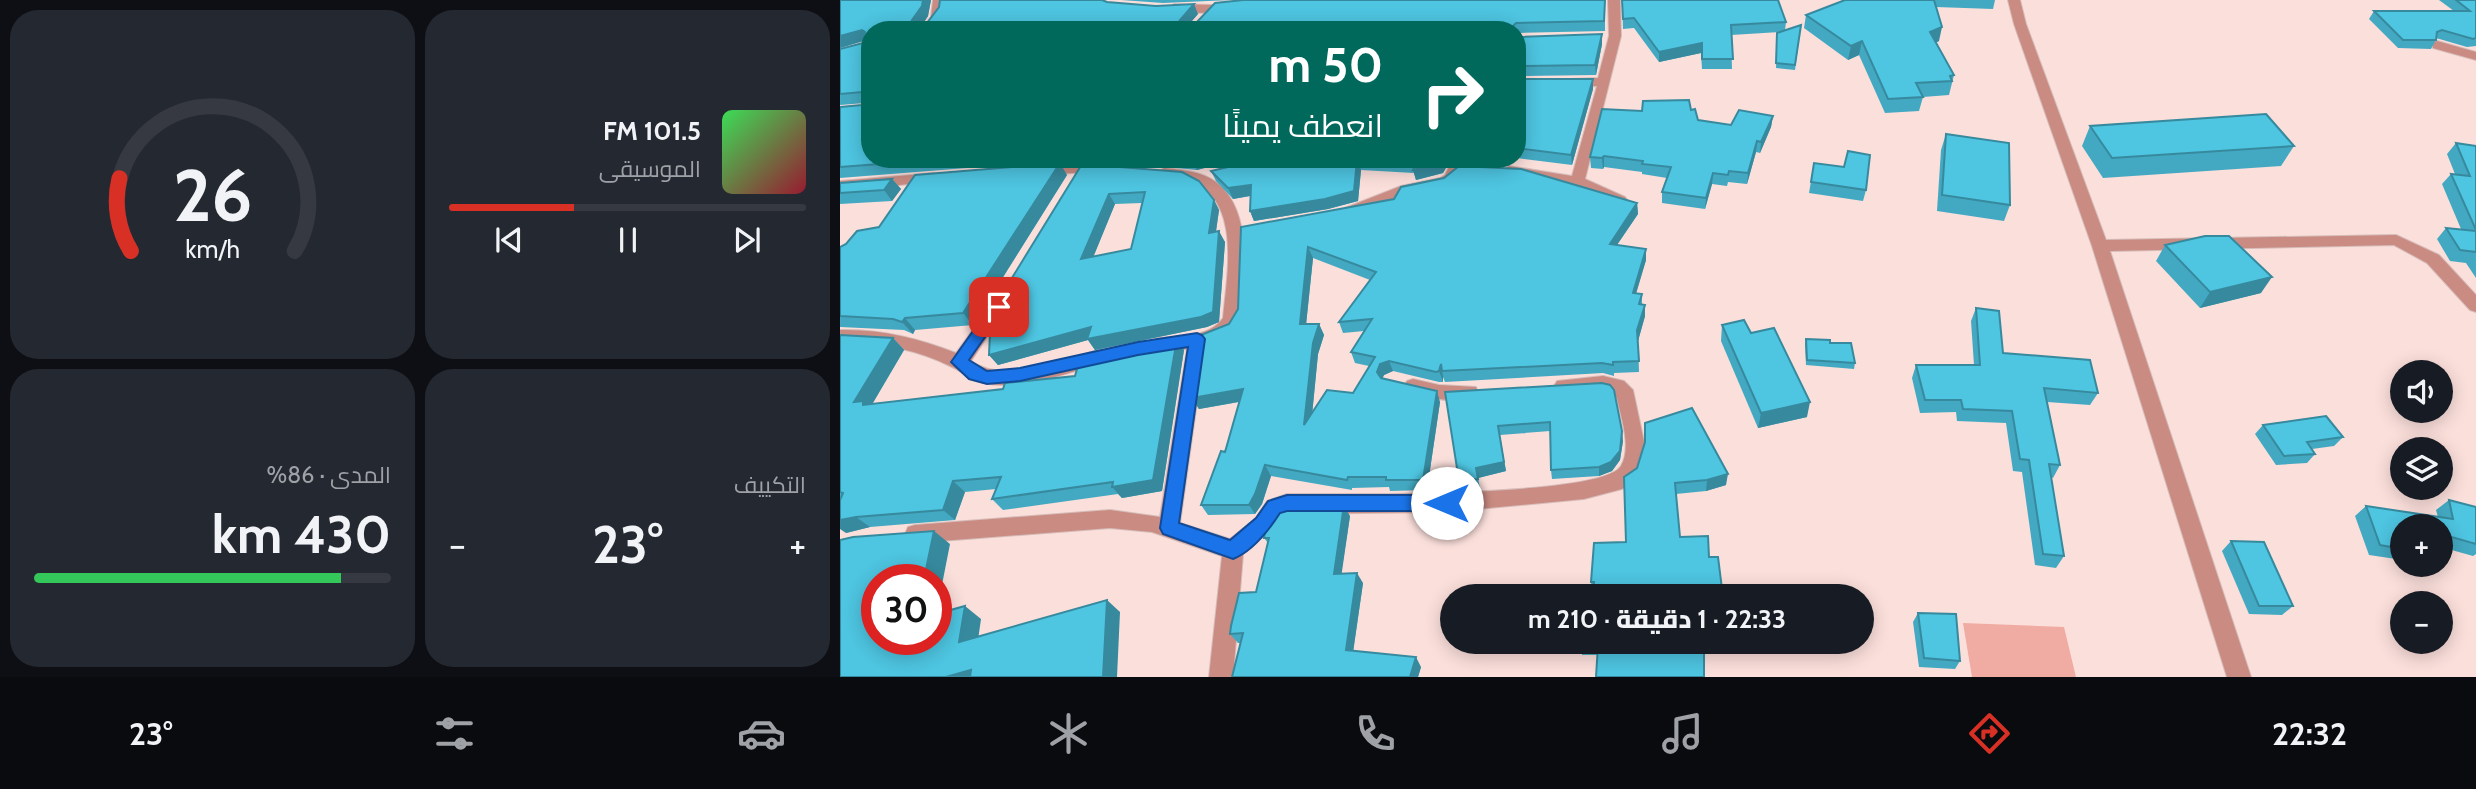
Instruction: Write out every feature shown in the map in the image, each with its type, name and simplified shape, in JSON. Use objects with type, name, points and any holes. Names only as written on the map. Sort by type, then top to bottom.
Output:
[{"type":"street","points":[[934,21],[939,0]]},
{"type":"street","points":[[1160,8],[1213,9],[1278,0]]},
{"type":"street","points":[[1577,183],[1605,82],[1607,37],[1614,0]]},
{"type":"street","points":[[2014,0],[2020,24],[2100,246],[2239,677]]},
{"type":"street","points":[[1202,21],[1213,9]]},
{"type":"street","points":[[2437,45],[2476,56]]},
{"type":"street","points":[[1554,83],[1605,82]]},
{"type":"street","points":[[1028,171],[1069,168]]},
{"type":"street","points":[[1069,190],[1082,168]]},
{"type":"street","points":[[1102,168],[1122,169]]},
{"type":"street","points":[[1338,215],[1406,189],[1444,182],[1459,168]]},
{"type":"street","points":[[1491,170],[1534,173],[1577,183],[1605,191],[1620,201]]},
{"type":"street","points":[[1146,171],[1195,178],[1222,172]]},
{"type":"street","points":[[840,186],[946,178]]},
{"type":"street","points":[[1138,348],[1220,333],[1228,328],[1232,319],[1243,231],[1220,195],[1195,178]]},
{"type":"street","points":[[904,201],[918,180]]},
{"type":"street","points":[[2100,246],[2396,240],[2426,252],[2440,263],[2476,306]]},
{"type":"street","points":[[960,362],[1013,284]]},
{"type":"street","points":[[840,337],[904,340],[960,362],[975,374],[1000,378],[1112,354]]},
{"type":"street","points":[[1169,528],[1197,339]]},
{"type":"street","points":[[1392,381],[1439,392],[1489,391]]},
{"type":"street","points":[[1221,677],[1233,550],[1263,524],[1274,507],[1287,503],[1447,503],[1600,488],[1628,473],[1636,451],[1626,396],[1618,386],[1603,383],[1538,388]]},
{"type":"street","points":[[898,536],[1110,519],[1152,523],[1233,550]]},
{"type":"shaded area","points":[[1963,623],[2064,627],[2076,677],[1972,677]]},
{"type":"building","points":[[840,0],[923,0],[912,20],[917,21],[861,21],[861,30],[840,36]]},
{"type":"building","points":[[940,0],[1102,0],[1156,6],[1194,4],[1180,20],[1185,21],[928,21],[939,7]]},
{"type":"building","points":[[1243,0],[1605,0],[1604,21],[1198,21],[1215,3]]},
{"type":"building","points":[[1622,0],[1778,0],[1786,22],[1731,25],[1733,59],[1702,59],[1702,43],[1659,52],[1634,18],[1623,19]]},
{"type":"building","points":[[1845,0],[1934,0],[1942,27],[1930,32],[1954,75],[1950,76],[1952,81],[1916,83],[1923,97],[1888,99],[1862,41],[1851,46],[1806,15]]},
{"type":"building","points":[[2456,0],[2476,0],[2476,38],[2442,30],[2437,32],[2436,40],[2403,40],[2374,11],[2470,11]]},
{"type":"building","points":[[1801,25],[1795,65],[1776,63],[1777,33]]},
{"type":"building","points":[[1602,34],[1595,65],[1526,66],[1526,37]]},
{"type":"building","points":[[861,44],[861,92],[840,94],[840,49]]},
{"type":"building","points":[[1526,79],[1593,79],[1571,155],[1526,149]]},
{"type":"building","points":[[1689,100],[1691,110],[1695,109],[1698,120],[1731,125],[1739,110],[1773,116],[1761,142],[1757,141],[1748,173],[1713,173],[1706,198],[1662,192],[1671,167],[1604,156],[1590,157],[1602,109],[1642,111],[1643,101]]},
{"type":"building","points":[[861,105],[861,165],[840,167],[840,107]]},
{"type":"building","points":[[2266,114],[2294,146],[2112,158],[2090,126]]},
{"type":"building","points":[[1946,134],[2009,143],[2010,205],[1942,195]]},
{"type":"building","points":[[2456,143],[2476,146],[2476,230],[2451,174],[2470,176]]},
{"type":"building","points":[[1848,151],[1870,155],[1866,190],[1811,182],[1814,163],[1844,167]]},
{"type":"building","points":[[1000,168],[1057,168],[963,313],[905,318],[902,322],[893,319],[840,316],[840,247],[857,231],[879,227],[915,175]]},
{"type":"building","points":[[1080,168],[1182,172],[1199,181],[1214,200],[1209,233],[1219,231],[1213,312],[1201,317],[1087,339],[1091,327],[989,355],[991,312]],"holes":[[[1145,192],[1131,249],[1081,259],[1109,194]]]},
{"type":"building","points":[[1224,168],[1356,168],[1354,191],[1325,199],[1250,211],[1251,185],[1228,188],[1211,171]]},
{"type":"building","points":[[1456,168],[1521,169],[1637,203],[1610,244],[1646,249],[1633,293],[1642,294],[1639,304],[1645,305],[1637,330],[1639,361],[1613,362],[1613,365],[1602,363],[1442,371],[1441,364],[1436,372],[1389,361],[1380,364],[1377,372],[1381,378],[1437,391],[1423,480],[1348,477],[1347,480],[1265,465],[1249,505],[1201,505],[1221,451],[1225,452],[1243,389],[1192,398],[1201,335],[1229,324],[1238,309],[1241,227],[1394,199],[1401,187],[1444,178]],"holes":[[[1308,247],[1376,272],[1339,322],[1372,319],[1351,352],[1375,357],[1353,393],[1327,390],[1304,425],[1313,343],[1319,324],[1300,324]]]},
{"type":"building","points":[[892,179],[884,190],[840,193],[840,183]]},
{"type":"building","points":[[2446,228],[2476,231],[2476,252],[2460,250]]},
{"type":"building","points":[[2205,236],[2229,236],[2272,277],[2210,292],[2165,245]]},
{"type":"building","points":[[1976,308],[1999,311],[2003,353],[2090,360],[2098,393],[2044,388],[2060,465],[2049,464],[2064,556],[2043,554],[2029,460],[2020,459],[2012,411],[1963,409],[1961,400],[1925,400],[1916,365],[1980,365]]},
{"type":"building","points":[[1744,320],[1751,333],[1774,328],[1810,402],[1761,413],[1722,325]]},
{"type":"building","points":[[840,335],[893,338],[854,402],[863,401],[863,405],[1003,389],[1005,383],[1075,376],[1080,358],[1177,339],[1153,480],[1112,487],[1113,482],[992,499],[1001,477],[953,481],[943,510],[840,520],[840,500],[843,493],[840,492]]},
{"type":"building","points":[[1806,339],[1851,343],[1855,363],[1807,360]]},
{"type":"building","points":[[1602,383],[1610,385],[1614,390],[1622,431],[1620,451],[1611,462],[1599,467],[1551,470],[1550,422],[1498,426],[1504,462],[1476,468],[1478,479],[1459,481],[1445,392]]},
{"type":"building","points":[[1692,408],[1728,474],[1707,480],[1675,483],[1680,537],[1708,536],[1709,557],[1718,557],[1721,584],[1591,582],[1594,543],[1626,542],[1624,477],[1637,468],[1645,442],[1645,423]]},
{"type":"building","points":[[2326,416],[2343,437],[2307,442],[2315,454],[2284,456],[2263,425]]},
{"type":"building","points":[[2449,500],[2476,507],[2476,544],[2453,537]]},
{"type":"building","points":[[1344,505],[1334,574],[1357,573],[1346,650],[1416,657],[1410,677],[1232,677],[1243,633],[1230,634],[1231,626],[1239,593],[1256,592],[1269,538],[1264,538],[1268,516],[1275,507]]},
{"type":"building","points":[[2366,506],[2420,514],[2390,514],[2390,547],[2380,545]]},
{"type":"building","points":[[934,531],[927,564],[861,564],[861,655],[952,655],[952,610],[965,606],[959,642],[1107,600],[1103,677],[970,677],[971,670],[946,677],[840,677],[840,540]]},
{"type":"building","points":[[2231,541],[2264,542],[2293,606],[2259,606]]},
{"type":"building","points":[[1918,613],[1956,614],[1960,661],[1924,658]]},
{"type":"building","points":[[1597,654],[1704,654],[1704,677],[1596,677]]},
{"type":"route","points":[[999,307],[960,362],[975,374],[1000,378],[1020,375],[1138,348],[1197,339],[1169,528],[1233,550],[1263,524],[1274,507],[1287,503],[1447,503]]}]
